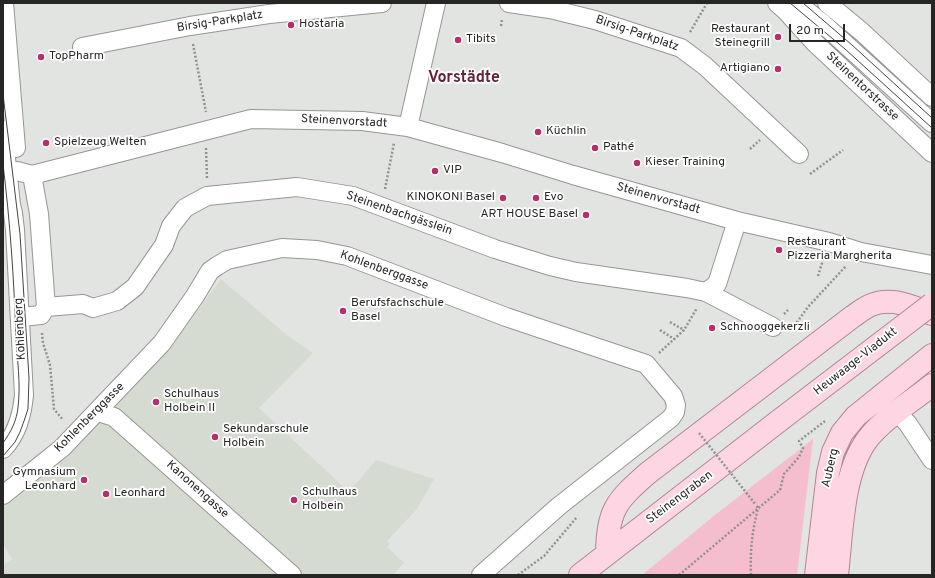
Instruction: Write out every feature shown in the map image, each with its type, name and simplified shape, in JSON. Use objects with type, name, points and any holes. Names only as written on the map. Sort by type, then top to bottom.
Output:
[{"type":"main road","points":[[607,553],[611,517],[619,501],[632,487],[852,317],[870,305],[890,301],[905,304],[932,314]]},
{"type":"main road","name":"Heuwaage-Viadukt","points":[[780,420],[932,304]]},
{"type":"main road","name":"Auberg","points":[[816,575],[828,473],[833,452],[842,433],[856,416],[932,355]]},
{"type":"main road","name":"Auberg","points":[[837,575],[847,490],[851,472],[870,437],[897,412],[932,386]]},
{"type":"main road","name":"Steinengraben","points":[[580,575],[780,420]]},
{"type":"street","points":[[4,3],[25,173],[39,214],[43,311]]},
{"type":"street","name":"Birsig-Parkplatz","points":[[82,47],[190,26],[270,14],[382,3]]},
{"type":"street","points":[[403,126],[436,3]]},
{"type":"street","name":"Birsig-Parkplatz","points":[[509,3],[550,9],[595,20],[681,48],[705,66],[799,154]]},
{"type":"street","name":"Steinentorstrasse","points":[[777,3],[815,43],[932,153]]},
{"type":"street","points":[[797,3],[821,22],[932,124]]},
{"type":"street","points":[[827,3],[862,32],[932,97]]},
{"type":"street","name":"Steinenvorstadt","points":[[25,173],[251,119],[362,121],[403,126],[496,151],[566,173],[737,221],[844,246],[861,252],[932,265]]},
{"type":"street","name":"Kohlenberg","points":[[3,130],[6,199],[13,213],[15,230],[21,317],[24,395],[22,409],[15,431],[3,449]]},
{"type":"street","points":[[6,199],[15,183],[25,173]]},
{"type":"street","name":"Steinenbachgässlein","points":[[21,317],[43,311],[83,304],[93,308],[117,301],[135,287],[164,245],[171,226],[185,208],[207,196],[297,188],[353,196],[495,249],[550,266],[576,272],[687,288],[702,299],[773,327]]},
{"type":"street","points":[[702,299],[717,284],[737,221]]},
{"type":"street","name":"Kohlenberggasse","points":[[3,495],[62,448],[98,412],[162,343],[196,296],[210,271],[227,260],[282,248],[317,250],[347,256],[506,317],[646,364],[673,396],[676,405],[675,412],[671,418],[559,506],[481,575]]},
{"type":"street","name":"Kanonengasse","points":[[98,412],[114,417],[292,575]]},
{"type":"street","points":[[897,412],[908,424],[932,460]]},
{"type":"path","points":[[681,48],[707,3]]},
{"type":"path","points":[[190,26],[209,129]]},
{"type":"path","points":[[381,207],[403,126]]},
{"type":"path","points":[[206,149],[207,196]]},
{"type":"path","points":[[810,174],[843,150]]},
{"type":"path","points":[[790,330],[822,290],[861,252]]},
{"type":"path","points":[[658,353],[684,330],[702,299]]},
{"type":"path","points":[[43,311],[43,343],[50,365],[54,409],[64,422]]},
{"type":"path","points":[[670,322],[684,330]]},
{"type":"path","points":[[660,330],[674,339]]},
{"type":"path","points":[[699,433],[758,508],[752,533],[750,559],[751,575]]},
{"type":"path","points":[[679,575],[780,490],[784,474],[799,457],[802,448],[799,441]]},
{"type":"path","points":[[518,575],[544,556],[581,513]]},
{"type":"shaded area","name":"Sekundarschule Holbein","points":[[221,279],[288,336],[313,353],[259,408],[349,492],[376,460],[434,479],[417,509],[387,541],[390,544],[387,547],[404,563],[393,575],[296,575],[114,408],[173,344]]},
{"type":"shaded area","name":"Leonhard","points":[[110,420],[284,575],[3,575],[3,565],[12,559],[3,544],[3,507],[75,447],[99,421]]},
{"type":"shaded area","points":[[813,439],[797,575],[642,575],[715,515]]},
{"type":"tram line","points":[[790,3],[845,49],[932,128]]},
{"type":"tram line","points":[[803,3],[852,45],[932,118]]},
{"type":"tram line","points":[[3,94],[20,234],[29,378],[28,409],[15,442],[3,456]]},
{"type":"tram line","points":[[3,164],[8,207],[19,389],[18,407],[15,421],[3,443]]},
{"type":"place","name":"Hostaria","points":[[291,25]]},
{"type":"place","name":"Restaurant Steinegrill","points":[[778,37]]},
{"type":"place","name":"Tibits","points":[[458,40]]},
{"type":"place","name":"TopPharm","points":[[41,57]]},
{"type":"place","name":"Artigiano","points":[[778,69]]},
{"type":"place","name":"Küchlin","points":[[538,132]]},
{"type":"place","name":"Spielzeug Welten","points":[[46,143]]},
{"type":"place","name":"Pathé","points":[[595,148]]},
{"type":"place","name":"Kieser Training","points":[[637,163]]},
{"type":"place","name":"VIP","points":[[435,171]]},
{"type":"place","name":"KINOKONI Basel","points":[[503,198]]},
{"type":"place","name":"Evo","points":[[536,198]]},
{"type":"place","name":"ART HOUSE Basel","points":[[586,215]]},
{"type":"place","name":"Restaurant Pizzeria Margherita","points":[[779,250]]},
{"type":"place","name":"Berufsfachschule Basel","points":[[343,311]]},
{"type":"place","name":"Schnooggekerzli","points":[[712,328]]},
{"type":"place","name":"Schulhaus Holbein II","points":[[156,402]]},
{"type":"place","name":"Sekundarschule Holbein","points":[[215,437]]},
{"type":"place","name":"Gymnasium Leonhard","points":[[84,480]]},
{"type":"place","name":"Leonhard","points":[[106,494]]},
{"type":"place","name":"Schulhaus Holbein","points":[[294,500]]},
{"type":"district","name":"Vorstädte","points":[[464,79]]}]
